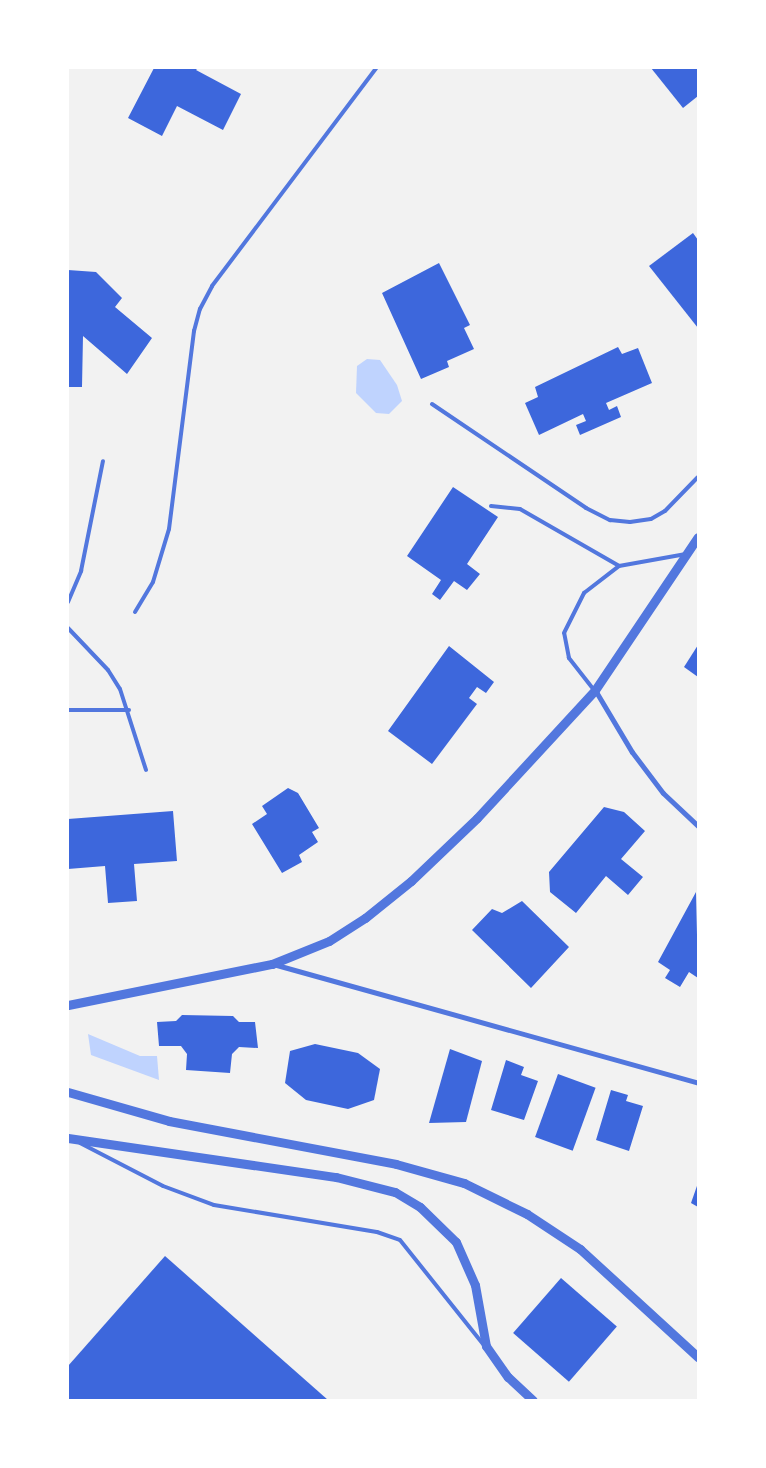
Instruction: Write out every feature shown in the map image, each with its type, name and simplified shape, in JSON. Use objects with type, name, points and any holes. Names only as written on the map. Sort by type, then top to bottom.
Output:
[{"type":"street","points":[[68,1005],[272,964],[329,941],[365,918],[411,881],[530,763],[595,690],[698,537]]},
{"type":"street","points":[[595,690],[632,752],[663,793],[698,826]]},
{"type":"street","points":[[272,964],[698,1083]]},
{"type":"street","points":[[68,1091],[82,1098],[170,1121],[396,1164],[464,1183],[527,1214],[580,1249],[698,1357]]},
{"type":"street","points":[[70,1138],[336,1177],[395,1192],[420,1207],[456,1242],[475,1285],[486,1346],[508,1377],[533,1400]]},
{"type":"lane","points":[[135,612],[153,582],[169,529],[194,332],[200,309],[212,286],[376,68]]},
{"type":"lane","points":[[432,404],[586,508],[610,520],[630,522],[651,519],[665,511],[698,477]]},
{"type":"lane","points":[[68,602],[81,571],[104,461]]},
{"type":"lane","points":[[491,506],[520,509],[619,566]]},
{"type":"lane","points":[[595,690],[569,658],[564,633],[584,592],[619,566],[688,553]]},
{"type":"lane","points":[[68,628],[108,670],[129,710],[146,770]]},
{"type":"lane","points":[[68,710],[129,710]]},
{"type":"lane","points":[[70,1138],[185,1195],[214,1204],[377,1232],[400,1240],[409,1247],[456,1313],[486,1346]]},
{"type":"water","points":[[367,359],[380,360],[397,385],[402,401],[389,414],[376,413],[356,393],[357,366]]},
{"type":"water","points":[[88,1034],[140,1056],[157,1056],[159,1080],[91,1055]]},
{"type":"building","points":[[154,68],[198,68],[196,70],[241,94],[223,130],[177,106],[162,136],[128,118]]},
{"type":"building","points":[[651,68],[698,68],[698,96],[683,108]]},
{"type":"building","points":[[693,233],[698,240],[698,328],[649,266]]},
{"type":"building","points":[[439,263],[470,325],[464,328],[474,349],[447,361],[449,367],[421,379],[382,293]]},
{"type":"building","points":[[68,270],[96,272],[122,298],[115,307],[152,338],[127,374],[83,336],[82,387],[68,387]]},
{"type":"building","points":[[618,347],[622,354],[638,348],[652,383],[606,403],[609,410],[617,406],[621,417],[580,435],[576,425],[586,421],[583,414],[539,435],[525,403],[538,397],[535,387]]},
{"type":"building","points":[[453,487],[498,517],[467,564],[480,574],[467,590],[454,581],[440,600],[432,594],[441,580],[407,556]]},
{"type":"building","points":[[698,645],[698,677],[684,667]]},
{"type":"building","points":[[449,646],[494,682],[486,693],[477,687],[469,698],[477,704],[432,764],[388,731]]},
{"type":"building","points":[[288,788],[298,793],[319,828],[312,832],[318,842],[299,855],[302,862],[282,873],[252,824],[267,814],[262,806]]},
{"type":"building","points":[[604,807],[624,812],[645,831],[621,859],[643,877],[628,895],[606,876],[576,913],[550,892],[549,872]]},
{"type":"building","points":[[173,811],[177,861],[134,864],[137,901],[108,903],[105,866],[68,869],[68,819]]},
{"type":"building","points":[[696,892],[698,978],[689,972],[680,987],[665,978],[670,970],[658,962]]},
{"type":"building","points":[[522,901],[569,947],[531,988],[472,930],[492,909],[502,913]]},
{"type":"building","points":[[182,1015],[233,1016],[239,1022],[255,1022],[258,1048],[239,1047],[232,1054],[230,1073],[186,1070],[187,1054],[181,1046],[159,1046],[157,1022],[176,1021]]},
{"type":"building","points":[[315,1044],[358,1053],[380,1069],[374,1100],[348,1109],[306,1100],[285,1083],[290,1051]]},
{"type":"building","points":[[450,1049],[482,1061],[466,1122],[429,1123]]},
{"type":"building","points":[[506,1060],[524,1067],[521,1075],[538,1081],[524,1120],[491,1110]]},
{"type":"building","points":[[558,1074],[596,1088],[573,1151],[535,1137]]},
{"type":"building","points":[[611,1090],[628,1095],[626,1101],[643,1106],[629,1151],[596,1140]]},
{"type":"building","points":[[698,1183],[698,1207],[691,1203]]},
{"type":"building","points":[[165,1256],[328,1400],[68,1400],[68,1366]]},
{"type":"building","points":[[561,1278],[617,1327],[569,1382],[513,1333]]}]
